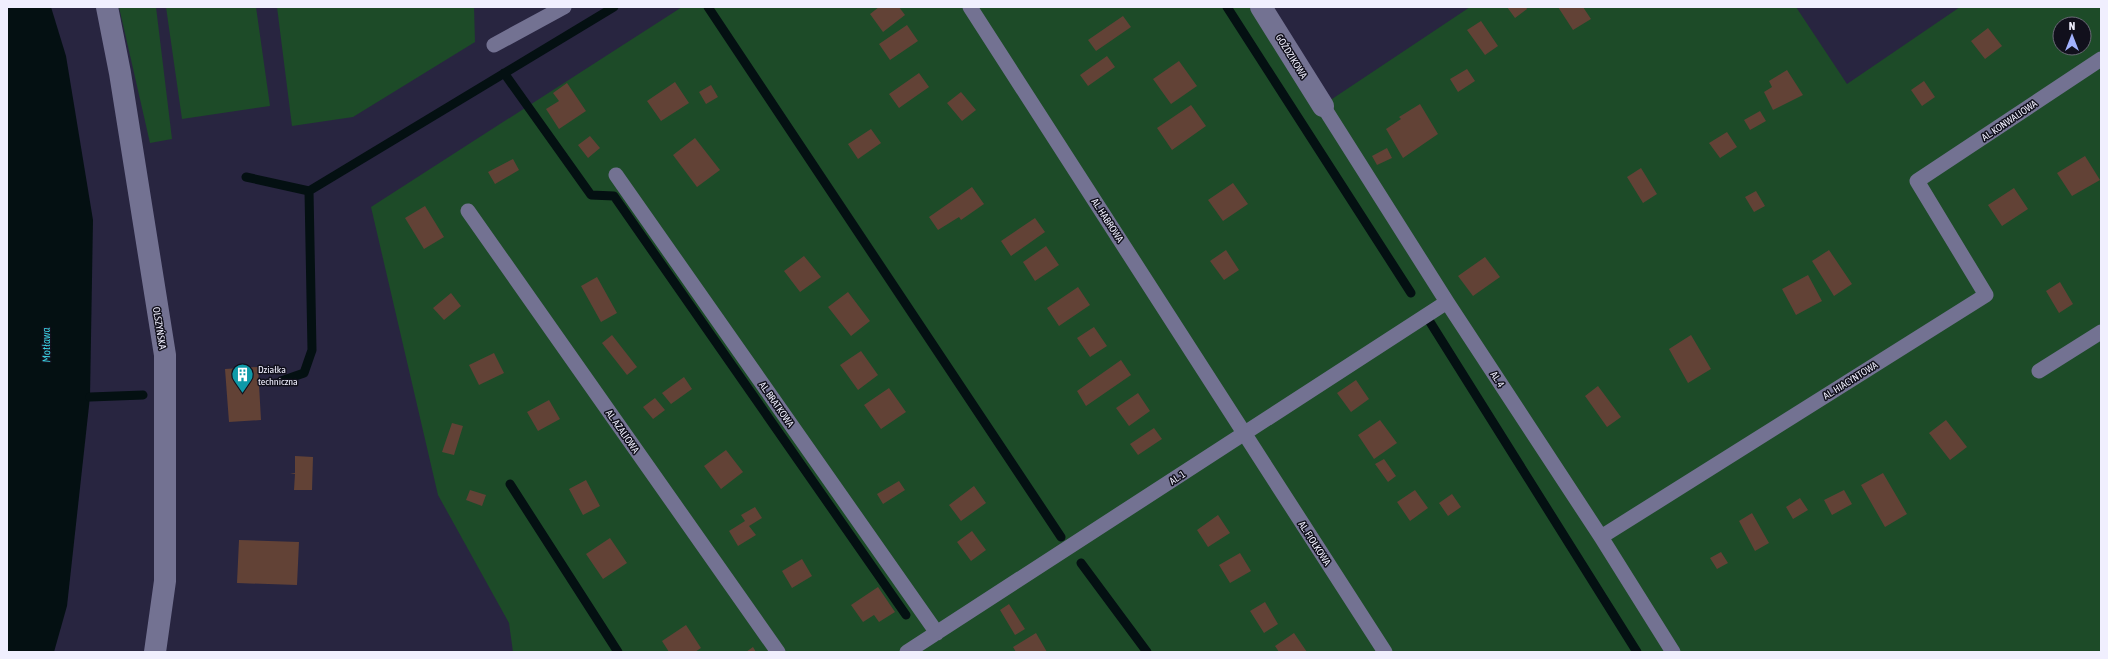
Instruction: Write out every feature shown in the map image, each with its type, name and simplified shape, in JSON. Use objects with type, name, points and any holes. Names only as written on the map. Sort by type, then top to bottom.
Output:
[{"type":"street","name":"OLSZYŃSKA","points":[[107,7],[120,73],[165,355],[165,581],[156,652]]},
{"type":"street","name":"GOŹDZIKOWA","points":[[1261,7],[1323,106]]},
{"type":"lane","points":[[494,45],[564,7]]},
{"type":"lane","name":"AL. HABROWA","points":[[970,7],[1245,433]]},
{"type":"lane","name":"AL. KONWALIOWA","points":[[1917,181],[2101,59]]},
{"type":"lane","name":"AL. 4","points":[[1323,106],[1447,302],[1601,536],[1673,652]]},
{"type":"lane","name":"AL. BRATKOWA","points":[[616,175],[937,633]]},
{"type":"lane","name":"AL. HIACYNTOWA","points":[[1601,536],[1986,295],[1917,181]]},
{"type":"lane","name":"AL. AZALIOWA","points":[[468,211],[778,652]]},
{"type":"lane","name":"AL. 1","points":[[908,652],[1447,302]]},
{"type":"lane","points":[[2039,372],[2101,332]]},
{"type":"lane","name":"AL. FIOŁKOWA","points":[[1245,433],[1384,652]]},
{"type":"green space","points":[[119,7],[156,7],[172,139],[150,143]]},
{"type":"green space","points":[[166,7],[256,7],[270,106],[182,119]]},
{"type":"green space","points":[[277,7],[474,7],[475,42],[353,117],[292,126]]},
{"type":"green space","points":[[682,7],[1261,7],[1323,105],[1470,7],[1796,7],[1847,84],[1960,7],[2101,7],[2101,652],[513,652],[509,623],[438,495],[371,207]]},
{"type":"water","name":"Motława","points":[[7,7],[51,7],[66,56],[93,220],[90,397],[67,606],[54,652],[7,652]]},
{"type":"building","points":[[879,7],[899,7],[905,15],[883,32],[870,14]]},
{"type":"building","points":[[1507,7],[1526,7],[1527,9],[1515,18]]},
{"type":"building","points":[[1558,7],[1583,7],[1591,19],[1573,30]]},
{"type":"building","points":[[1123,16],[1131,27],[1096,51],[1088,40]]},
{"type":"building","points":[[1481,21],[1498,46],[1485,55],[1467,30]]},
{"type":"building","points":[[907,25],[918,41],[890,60],[879,44]]},
{"type":"building","points":[[1988,28],[2002,46],[1985,59],[1971,41]]},
{"type":"building","points":[[1107,56],[1115,67],[1088,86],[1080,75]]},
{"type":"building","points":[[1179,61],[1197,86],[1171,104],[1153,79]]},
{"type":"building","points":[[1467,69],[1475,81],[1458,92],[1450,79]]},
{"type":"building","points":[[1787,70],[1803,95],[1773,110],[1764,92],[1772,87],[1769,81]]},
{"type":"building","points":[[919,73],[929,87],[899,108],[889,94]]},
{"type":"building","points":[[1924,81],[1935,97],[1922,106],[1911,90]]},
{"type":"building","points":[[675,82],[689,103],[661,121],[647,101]]},
{"type":"building","points":[[567,83],[586,111],[559,129],[546,109],[559,101],[553,93]]},
{"type":"building","points":[[711,85],[718,97],[706,104],[699,92]]},
{"type":"building","points":[[961,92],[976,110],[962,121],[947,103]]},
{"type":"building","points":[[1420,104],[1438,134],[1403,158],[1386,129],[1401,119],[1399,117]]},
{"type":"building","points":[[1191,105],[1206,126],[1172,150],[1157,128]]},
{"type":"building","points":[[1760,111],[1766,121],[1750,130],[1744,120]]},
{"type":"building","points":[[871,129],[881,143],[858,159],[848,144]]},
{"type":"building","points":[[1727,132],[1737,147],[1720,158],[1709,143]]},
{"type":"building","points":[[590,136],[600,148],[588,158],[578,145]]},
{"type":"building","points":[[695,138],[720,170],[697,187],[673,155]]},
{"type":"building","points":[[1387,148],[1392,158],[1377,165],[1372,156]]},
{"type":"building","points":[[2085,156],[2100,180],[2072,196],[2057,173]]},
{"type":"building","points":[[513,159],[519,170],[495,184],[488,172]]},
{"type":"building","points":[[1641,168],[1657,194],[1643,203],[1627,177]]},
{"type":"building","points":[[1233,183],[1248,204],[1223,221],[1208,200]]},
{"type":"building","points":[[972,187],[984,204],[961,220],[959,217],[938,230],[929,217]]},
{"type":"building","points":[[2014,188],[2028,209],[2002,226],[1988,205]]},
{"type":"building","points":[[1756,191],[1765,206],[1754,212],[1745,197]]},
{"type":"building","points":[[425,206],[444,237],[424,249],[405,218]]},
{"type":"building","points":[[1035,218],[1045,232],[1011,256],[1001,241]]},
{"type":"building","points":[[1046,246],[1059,265],[1035,281],[1023,262]]},
{"type":"building","points":[[1226,250],[1239,270],[1224,280],[1210,261]]},
{"type":"building","points":[[1829,250],[1852,284],[1834,296],[1812,261]]},
{"type":"building","points":[[804,256],[821,277],[800,292],[784,271]]},
{"type":"building","points":[[1485,257],[1500,277],[1473,296],[1458,276]]},
{"type":"building","points":[[1808,275],[1822,301],[1796,315],[1782,289]]},
{"type":"building","points":[[597,277],[617,313],[601,322],[581,286]]},
{"type":"building","points":[[2060,282],[2073,304],[2059,313],[2046,291]]},
{"type":"building","points":[[1078,287],[1090,305],[1059,326],[1047,308]]},
{"type":"building","points":[[848,292],[870,321],[851,336],[828,307]]},
{"type":"building","points":[[451,293],[461,306],[444,320],[433,308]]},
{"type":"building","points":[[1094,327],[1107,346],[1090,357],[1077,338]]},
{"type":"building","points":[[612,335],[637,367],[627,375],[602,343]]},
{"type":"building","points":[[1691,335],[1711,369],[1688,383],[1669,349]]},
{"type":"building","points":[[861,351],[878,375],[858,390],[840,365]]},
{"type":"building","points":[[494,353],[504,373],[479,385],[469,365]]},
{"type":"building","points":[[1121,360],[1131,375],[1086,406],[1077,391]]},
{"type":"building","name":"Działka techniczna","points":[[258,367],[261,420],[229,422],[225,369]]},
{"type":"building","points":[[684,377],[692,389],[671,404],[662,393]]},
{"type":"building","points":[[1356,380],[1369,399],[1351,412],[1337,393]]},
{"type":"building","points":[[1598,386],[1621,417],[1607,427],[1585,396]]},
{"type":"building","points":[[889,388],[906,412],[881,429],[864,405]]},
{"type":"building","points":[[1138,393],[1150,411],[1129,426],[1116,408]]},
{"type":"building","points":[[655,398],[665,410],[653,419],[643,407]]},
{"type":"building","points":[[549,400],[560,419],[538,431],[527,412]]},
{"type":"building","points":[[1380,420],[1397,443],[1374,459],[1358,435]]},
{"type":"building","points":[[1946,420],[1967,447],[1950,460],[1929,433]]},
{"type":"building","points":[[452,423],[463,426],[454,455],[442,452]]},
{"type":"building","points":[[1154,428],[1162,439],[1138,455],[1130,444]]},
{"type":"building","points":[[726,450],[743,472],[721,489],[704,466]]},
{"type":"building","points":[[295,456],[313,457],[312,490],[294,490],[295,474],[290,474],[295,473]]},
{"type":"building","points":[[1384,459],[1396,476],[1388,482],[1375,464]]},
{"type":"building","points":[[1883,473],[1907,514],[1885,527],[1861,485]]},
{"type":"building","points":[[586,480],[600,506],[583,515],[569,489]]},
{"type":"building","points":[[899,481],[905,490],[883,504],[877,494]]},
{"type":"building","points":[[974,486],[986,503],[961,521],[949,505]]},
{"type":"building","points":[[470,490],[486,495],[482,506],[466,500]]},
{"type":"building","points":[[1415,490],[1428,508],[1410,521],[1397,502]]},
{"type":"building","points":[[1844,490],[1852,504],[1832,515],[1824,500]]},
{"type":"building","points":[[1452,494],[1461,507],[1448,516],[1439,503]]},
{"type":"building","points":[[1800,498],[1808,510],[1793,519],[1786,507]]},
{"type":"building","points":[[755,507],[762,518],[749,526],[756,535],[738,546],[729,531],[745,521],[741,515]]},
{"type":"building","points":[[1752,513],[1769,543],[1755,551],[1739,521]]},
{"type":"building","points":[[1218,515],[1230,533],[1208,547],[1197,530]]},
{"type":"building","points":[[972,531],[986,550],[971,561],[957,542]]},
{"type":"building","points":[[610,538],[627,563],[603,579],[586,554]]},
{"type":"building","points":[[239,540],[299,542],[297,585],[237,583]]},
{"type":"building","points":[[1721,552],[1728,563],[1717,569],[1710,558]]},
{"type":"building","points":[[1240,553],[1251,571],[1230,583],[1219,565]]},
{"type":"building","points":[[802,559],[812,576],[792,588],[782,571]]},
{"type":"building","points":[[878,587],[895,612],[879,622],[874,615],[863,622],[851,605]]},
{"type":"building","points":[[1265,602],[1278,624],[1264,633],[1250,611]]},
{"type":"building","points":[[1009,604],[1025,629],[1015,635],[1000,610]]},
{"type":"building","points":[[686,625],[701,648],[695,652],[669,652],[662,641]]},
{"type":"building","points":[[1036,633],[1047,652],[1016,652],[1013,647]]},
{"type":"building","points":[[1294,633],[1307,652],[1279,652],[1275,646]]},
{"type":"building","points":[[753,647],[756,652],[746,652]]},
{"type":"waterway","points":[[246,177],[309,191],[614,7]]},
{"type":"waterway","points":[[708,7],[1061,537]]},
{"type":"waterway","points":[[1227,7],[1411,293]]},
{"type":"waterway","points":[[504,73],[591,195],[614,196],[906,615]]},
{"type":"waterway","points":[[281,381],[304,373],[312,350],[309,191]]},
{"type":"waterway","points":[[1430,322],[1637,652]]},
{"type":"waterway","points":[[90,397],[143,395]]},
{"type":"waterway","points":[[510,484],[618,652]]},
{"type":"waterway","points":[[1081,563],[1147,652]]},
{"type":"place","name":"Działka techniczna","points":[[243,394]]}]
